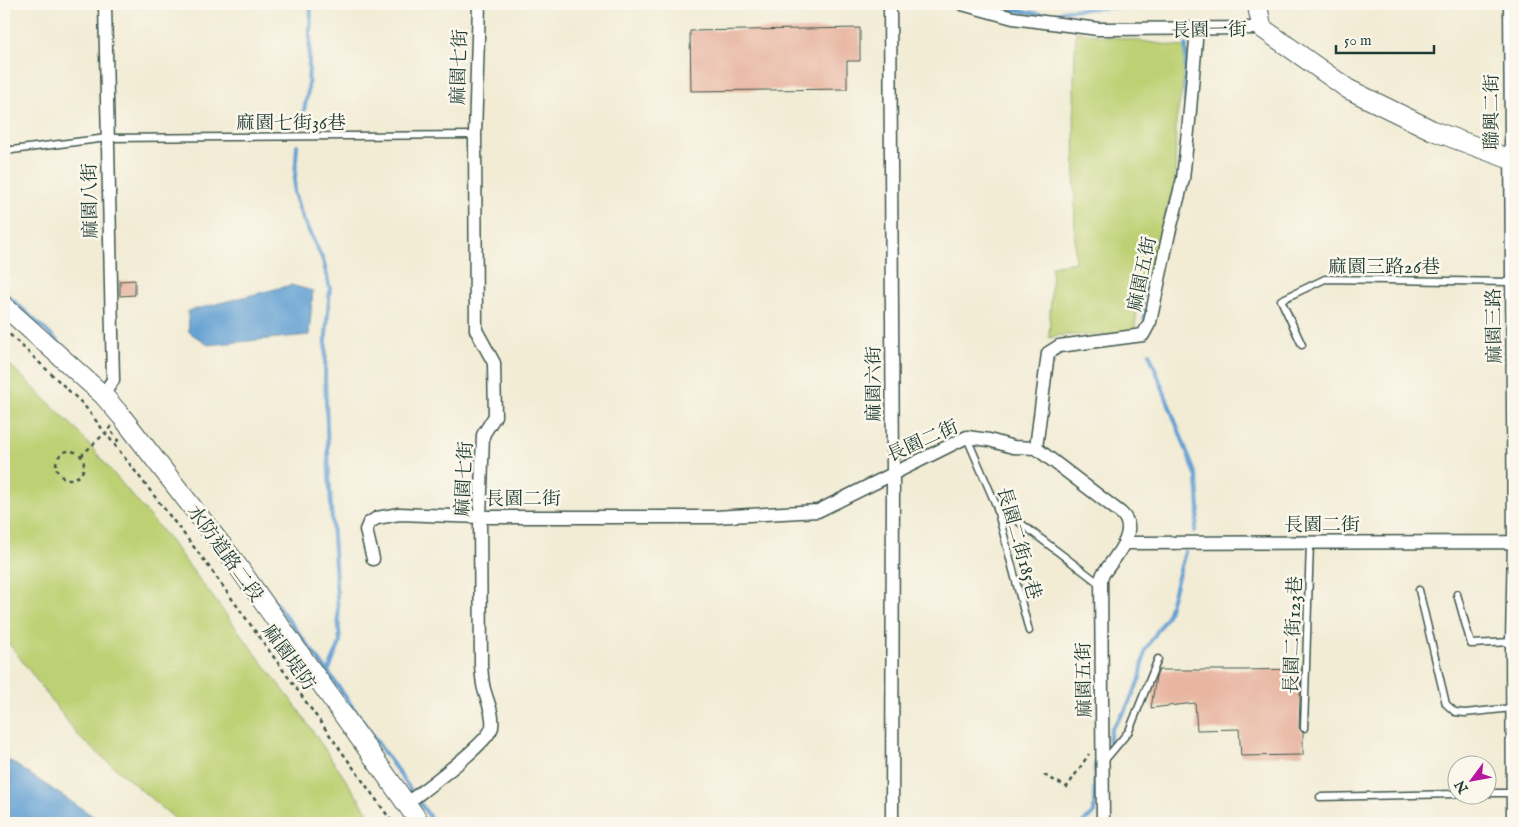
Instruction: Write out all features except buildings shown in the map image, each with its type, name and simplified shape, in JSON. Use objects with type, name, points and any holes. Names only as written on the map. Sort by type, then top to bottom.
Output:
[{"type":"street","name":"麻園八街","points":[[105,4],[108,387]]},
{"type":"street","name":"麻園七街","points":[[413,798],[467,756],[492,729],[492,717],[483,687],[481,666],[480,517],[483,435],[495,416],[494,363],[476,330],[474,135],[479,4]]},
{"type":"street","name":"麻園六街","points":[[890,4],[893,473],[892,823]]},
{"type":"street","name":"長園一街","points":[[962,4],[1013,18],[1098,29],[1262,28],[1348,89],[1434,131],[1513,160]]},
{"type":"street","points":[[1257,4],[1262,28]]},
{"type":"street","name":"聯興二街","points":[[1510,4],[1513,160]]},
{"type":"street","name":"麻園五街","points":[[1036,448],[1048,353],[1059,346],[1143,335],[1150,322],[1183,179],[1197,29]]},
{"type":"street","name":"麻園三路","points":[[1513,160],[1511,282],[1514,542],[1512,642],[1513,823]]},
{"type":"street","name":"水防道路二段","points":[[4,306],[108,387],[190,503],[413,798],[420,823]]},
{"type":"street","name":"長園二街","points":[[373,559],[366,530],[369,523],[377,518],[399,514],[480,517],[715,517],[818,511],[967,437],[989,440],[1013,447],[1036,448]]},
{"type":"street","points":[[1036,448],[1127,518],[1129,524],[1125,543]]},
{"type":"street","name":"長園二街","points":[[1125,543],[1514,542]]},
{"type":"street","name":"麻園五街","points":[[1103,823],[1101,585],[1103,574],[1125,543]]},
{"type":"lane","name":"麻園七街36巷","points":[[4,151],[107,138],[474,135]]},
{"type":"lane","name":"麻園三路26巷","points":[[1302,345],[1281,300],[1325,279],[1511,282]]},
{"type":"lane","name":"長園二街185巷","points":[[967,437],[996,505],[1029,631]]},
{"type":"lane","points":[[996,505],[1101,585]]},
{"type":"lane","name":"長園二街123巷","points":[[1304,728],[1310,543]]},
{"type":"lane","points":[[1419,590],[1446,704],[1455,712],[1465,713],[1513,701]]},
{"type":"lane","points":[[1457,594],[1471,644],[1512,642]]},
{"type":"lane","points":[[1103,762],[1129,731],[1158,659]]},
{"type":"lane","points":[[1496,793],[1513,793]]},
{"type":"lane","points":[[1320,797],[1446,794]]},
{"type":"path","name":"麻園堤防","points":[[4,329],[83,404],[204,560],[393,823]]},
{"type":"path","points":[[81,456],[105,433]]},
{"type":"path","points":[[74,452],[81,456],[84,468],[80,476],[66,479],[59,473],[56,464],[61,455],[74,452]]},
{"type":"path","points":[[1044,775],[1067,788],[1103,734]]},
{"type":"green space","points":[[1076,32],[1183,47],[1189,52],[1176,121],[1175,183],[1137,310],[1134,335],[1060,335],[1049,338],[1052,266],[1075,262],[1074,77]]},
{"type":"green space","points":[[4,359],[76,429],[168,538],[297,708],[375,823],[180,823],[80,738],[4,637]]},
{"type":"water","points":[[291,285],[313,291],[309,335],[208,345],[189,332],[188,311]]},
{"type":"water","points":[[4,757],[99,820],[103,823],[4,823]]},
{"type":"waterway","points":[[302,120],[308,91],[311,4]]},
{"type":"waterway","points":[[993,4],[1009,9],[1099,23]]},
{"type":"waterway","points":[[1056,16],[1060,12],[1067,10],[1147,6],[1149,4]]},
{"type":"waterway","points":[[1185,101],[1186,45]]},
{"type":"waterway","points":[[297,145],[294,193],[302,217],[323,260],[330,289],[325,378],[340,643],[328,672]]},
{"type":"waterway","points":[[1145,322],[1142,298],[1170,206]]},
{"type":"waterway","points":[[4,292],[68,351]]},
{"type":"waterway","points":[[1149,353],[1197,478],[1199,509],[1195,531]]},
{"type":"waterway","points":[[1109,742],[1111,729],[1125,711],[1140,679],[1145,650],[1167,616],[1185,552]]},
{"type":"waterway","points":[[262,585],[328,672],[434,823]]},
{"type":"waterway","points":[[1082,823],[1094,813],[1095,764]]}]
